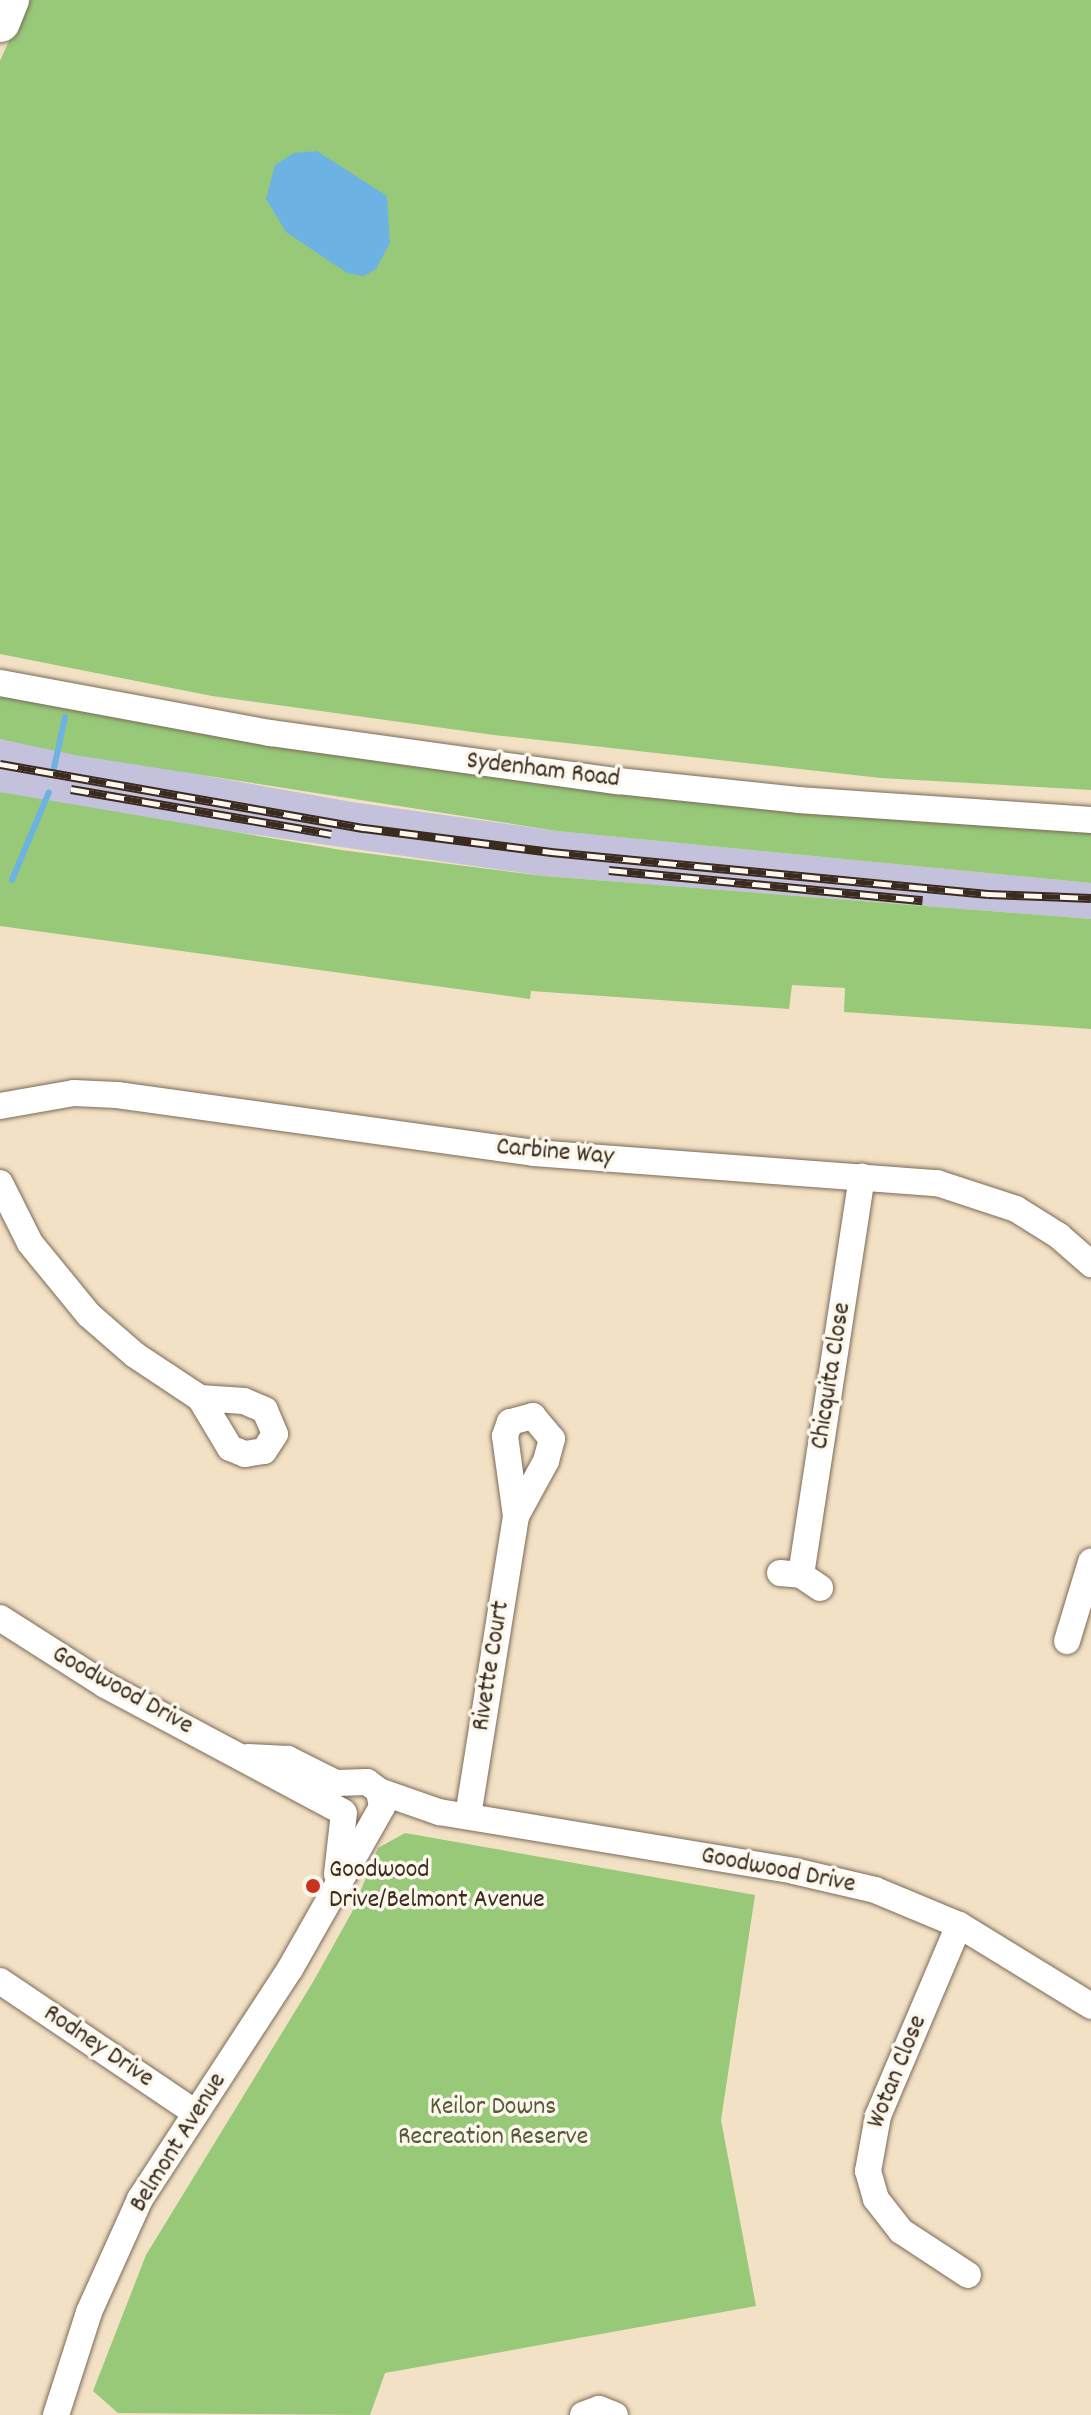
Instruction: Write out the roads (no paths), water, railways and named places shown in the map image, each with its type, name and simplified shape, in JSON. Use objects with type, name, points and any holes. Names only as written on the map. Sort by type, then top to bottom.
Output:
[{"type":"main road","points":[[0,22],[9,0]]},
{"type":"street","name":"Sydenham Road","points":[[0,683],[270,733],[572,775],[798,800],[1091,820]]},
{"type":"street","name":"Carbine Way","points":[[0,1106],[74,1093],[117,1095],[481,1148],[937,1183],[992,1199],[1048,1228],[1091,1264]]},
{"type":"street","name":"Chicquita Close","points":[[800,1578],[862,1177]]},
{"type":"street","points":[[0,1183],[30,1243],[89,1315],[135,1355],[200,1398]]},
{"type":"street","name":"Rivette Court","points":[[468,1816],[516,1516]]},
{"type":"street","points":[[1068,1644],[1091,1562]]},
{"type":"street","name":"Goodwood Drive","points":[[0,1618],[105,1685],[248,1757],[271,1775],[344,1812]]},
{"type":"street","name":"Goodwood Drive","points":[[248,1757],[288,1759],[318,1777],[352,1784]]},
{"type":"street","points":[[367,1782],[379,1791],[382,1807],[375,1819],[358,1823],[344,1812],[342,1799],[352,1784],[367,1782]]},
{"type":"street","name":"Goodwood Drive","points":[[379,1791],[439,1812],[838,1880],[959,1925],[1091,2006]]},
{"type":"street","name":"Belmont Avenue","points":[[334,1885],[344,1812]]},
{"type":"street","name":"Goodwood Drive","points":[[375,1819],[439,1812]]},
{"type":"street","name":"Belmont Avenue","points":[[56,2415],[113,2254],[196,2113],[290,1969],[334,1885],[375,1819]]},
{"type":"street","name":"Wotan Close","points":[[959,1925],[878,2116],[868,2171],[876,2199],[901,2231],[968,2275]]},
{"type":"street","name":"Rodney Drive","points":[[0,1981],[196,2113]]},
{"type":"street","points":[[583,2415],[599,2409],[615,2415]]},
{"type":"water","points":[[317,151],[387,196],[390,243],[376,269],[364,276],[347,273],[286,232],[266,199],[275,165],[294,153]]},
{"type":"waterway","points":[[54,768],[65,717]]},
{"type":"waterway","points":[[12,880],[49,792]]},
{"type":"railway","points":[[0,764],[364,828],[551,852],[988,894],[1091,898]]},
{"type":"railway","points":[[71,789],[331,834]]},
{"type":"railway","points":[[609,870],[923,900]]},
{"type":"place","name":"Goodwood Drive/Belmont Avenue","points":[[313,1886]]},
{"type":"park label","name":"Keilor Downs Recreation Reserve","points":[[493,2123]]}]
